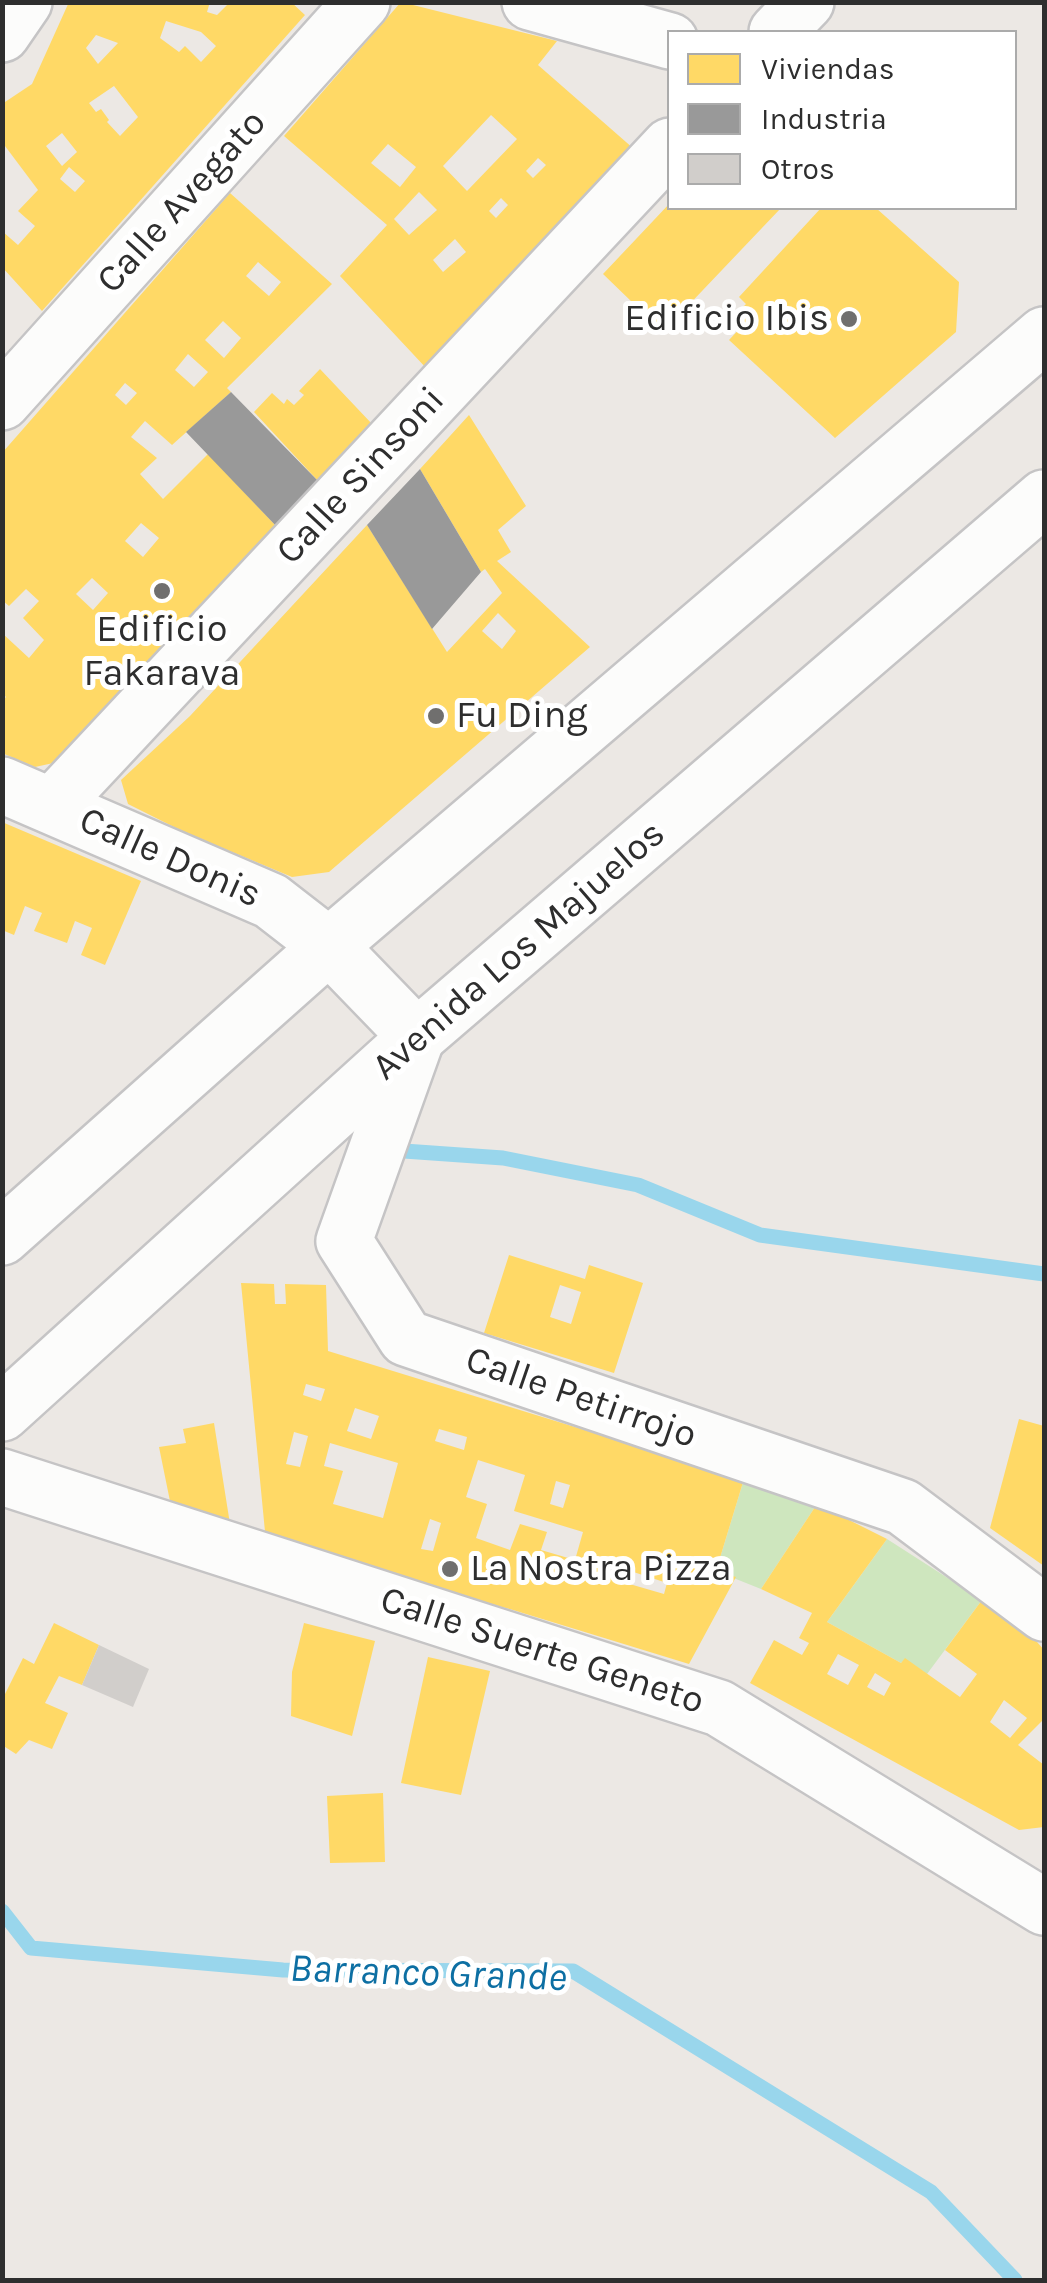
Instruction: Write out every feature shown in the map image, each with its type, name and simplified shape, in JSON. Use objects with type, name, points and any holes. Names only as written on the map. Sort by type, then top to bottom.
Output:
[{"type":"street","points":[[2,34],[24,2]]},
{"type":"street","name":"Calle Avegato","points":[[2,402],[362,2]]},
{"type":"street","points":[[530,2],[667,39]]},
{"type":"street","points":[[779,30],[806,2]]},
{"type":"street","name":"Calle Sinsoni","points":[[52,806],[667,149]]},
{"type":"street","points":[[2,1236],[329,946],[1044,335]]},
{"type":"street","name":"Avenida Los Majuelos","points":[[2,1413],[417,1037],[1044,498]]},
{"type":"street","name":"Calle Donis","points":[[2,785],[271,901],[329,946],[417,1037]]},
{"type":"street","name":"Calle Petirrojo","points":[[417,1037],[344,1241],[406,1338],[903,1507],[1044,1613]]},
{"type":"street","name":"Calle Suerte Geneto","points":[[2,1477],[719,1708],[1041,1899]]},
{"type":"green space","points":[[744,1479],[817,1504],[761,1589],[716,1571]]},
{"type":"green space","points":[[887,1539],[982,1600],[927,1674],[905,1659],[901,1663],[827,1622]]},
{"type":"building: Viviendas","points":[[69,2],[210,2],[207,12],[217,15],[230,2],[291,2],[305,15],[42,311],[2,267],[2,231],[18,245],[35,226],[18,211],[38,190],[2,142],[2,104],[32,84]],"holes":[[[166,21],[201,32],[216,46],[201,62],[185,46],[179,52],[160,38]],[[96,35],[118,43],[98,64],[86,48]],[[114,86],[138,117],[120,136],[101,109],[96,112],[89,103]],[[62,133],[77,152],[62,166],[46,146]],[[69,167],[85,181],[75,192],[60,179]]]},
{"type":"building: Viviendas","points":[[401,2],[557,41],[538,65],[634,149],[427,369],[340,276],[387,225],[284,136]],"holes":[[[491,115],[517,139],[467,191],[443,166]],[[388,144],[416,167],[400,187],[371,163]],[[538,158],[546,165],[533,178],[526,171]],[[419,192],[437,210],[409,235],[394,219]],[[501,198],[508,205],[496,218],[489,211]],[[455,239],[466,252],[443,272],[433,260]]]},
{"type":"building: Viviendas","points":[[230,193],[332,284],[227,388],[231,392],[172,445],[145,421],[131,437],[157,458],[140,474],[163,499],[208,454],[277,527],[58,762],[35,767],[2,753],[2,701],[6,697],[2,693],[2,633],[29,658],[44,640],[23,618],[39,601],[26,589],[9,606],[2,600],[2,453]],"holes":[[[258,262],[281,282],[269,296],[246,276]],[[223,321],[241,338],[224,358],[205,340]],[[188,354],[208,372],[194,387],[175,370]],[[125,383],[137,393],[126,405],[115,395]],[[141,523],[159,538],[143,557],[125,541]],[[92,578],[108,593],[93,610],[76,594]]]},
{"type":"building: Viviendas","points":[[667,206],[667,210],[779,210],[663,332],[603,274]]},
{"type":"building: Viviendas","name":"Edificio Ibis","points":[[819,210],[878,210],[959,282],[956,332],[835,438],[729,340],[745,323],[736,314],[746,304],[739,297]]},
{"type":"building: Viviendas","points":[[320,369],[373,425],[319,482],[254,412],[272,393],[284,404],[287,399],[294,405],[304,395],[299,391]]},
{"type":"building: Viviendas","points":[[469,415],[526,506],[498,530],[511,552],[497,561],[590,647],[329,872],[292,877],[128,804],[121,780],[190,716],[367,525],[447,652],[502,593],[485,569],[481,572],[420,469]],"holes":[[[498,613],[516,631],[502,649],[482,631]]]},
{"type":"building: Viviendas","points":[[2,822],[141,881],[105,965],[81,955],[92,928],[75,921],[67,943],[34,931],[42,913],[25,906],[14,935],[2,930]]},
{"type":"building: Viviendas","points":[[509,1255],[585,1279],[589,1265],[643,1283],[614,1373],[484,1333]],"holes":[[[560,1285],[581,1292],[571,1324],[550,1317]]]},
{"type":"building: Viviendas","points":[[241,1283],[274,1284],[275,1304],[286,1304],[285,1284],[326,1285],[328,1351],[744,1479],[716,1571],[736,1577],[689,1664],[513,1610],[266,1542]],"holes":[[[306,1384],[325,1389],[321,1401],[303,1395]],[[355,1408],[379,1416],[371,1439],[347,1431]],[[439,1429],[467,1437],[464,1450],[435,1441]],[[294,1432],[308,1436],[300,1467],[286,1464]],[[330,1443],[398,1463],[383,1518],[333,1504],[343,1471],[324,1466]],[[478,1460],[525,1475],[514,1511],[583,1532],[575,1560],[541,1550],[547,1532],[520,1524],[510,1550],[476,1538],[487,1504],[466,1497]],[[556,1481],[570,1485],[563,1508],[550,1504]],[[430,1519],[441,1523],[433,1551],[421,1549]],[[606,1563],[667,1583],[664,1594],[602,1576]]]},
{"type":"building: Viviendas","points":[[1019,1419],[1044,1426],[1044,1566],[990,1528]]},
{"type":"building: Viviendas","points":[[214,1423],[230,1524],[172,1511],[159,1447],[186,1443],[183,1429]]},
{"type":"building: Viviendas","points":[[817,1504],[887,1539],[827,1622],[901,1663],[905,1658],[960,1697],[977,1674],[945,1650],[982,1600],[1031,1635],[1044,1650],[1044,1719],[1018,1745],[1044,1765],[1044,1827],[1019,1830],[750,1683],[774,1640],[802,1655],[809,1643],[799,1638],[812,1613],[761,1589]],"holes":[[[838,1654],[859,1665],[848,1685],[827,1674]],[[875,1673],[891,1683],[884,1696],[867,1687]],[[1004,1700],[1027,1718],[1010,1738],[990,1722]]]},
{"type":"building: Viviendas","points":[[54,1623],[99,1645],[82,1685],[59,1676],[45,1703],[68,1713],[52,1749],[29,1740],[16,1754],[2,1745],[2,1700],[23,1658],[34,1664]]},
{"type":"building: Viviendas","points":[[304,1623],[375,1641],[352,1736],[291,1716],[292,1672]]},
{"type":"building: Viviendas","points":[[428,1657],[490,1671],[461,1795],[401,1783]]},
{"type":"building: Viviendas","points":[[383,1793],[385,1862],[330,1863],[327,1796]]},
{"type":"building: Industria","points":[[231,392],[319,482],[277,527],[186,432]]},
{"type":"building: Industria","points":[[420,469],[481,572],[432,629],[367,525]]},
{"type":"building: Otros","points":[[99,1645],[149,1669],[133,1707],[82,1685]]},
{"type":"waterway","points":[[404,1151],[503,1158],[638,1185],[760,1235],[1044,1274]]},
{"type":"waterway","name":"Barranco Grande","points":[[2,1911],[31,1948],[283,1970],[573,1971],[931,2192],[1015,2280]]},
{"type":"place","name":"Edificio Ibis","points":[[849,319]]},
{"type":"place","name":"Edificio Fakarava","points":[[162,591]]},
{"type":"place","name":"Fu Ding","points":[[436,716]]},
{"type":"place","name":"La Nostra Pizza","points":[[450,1569]]}]
